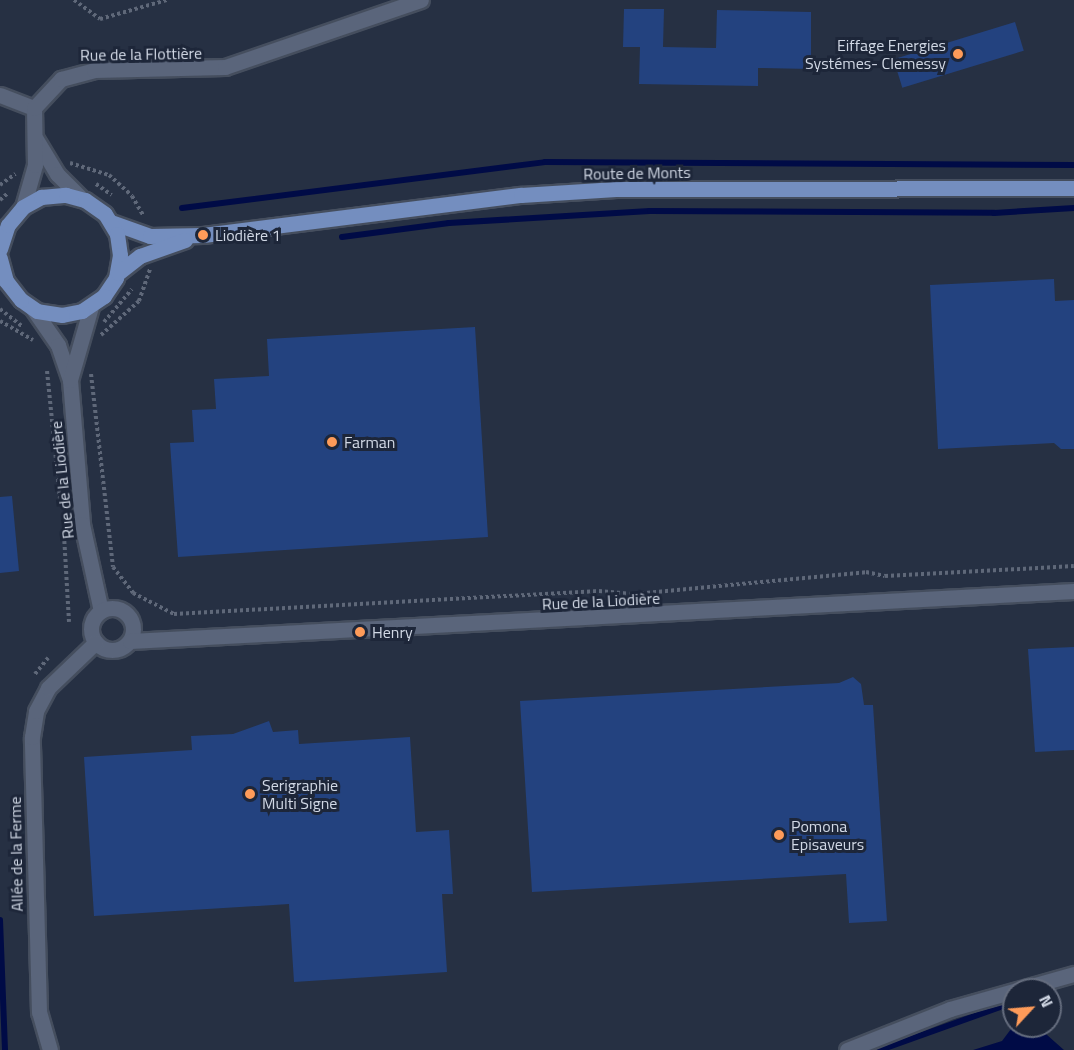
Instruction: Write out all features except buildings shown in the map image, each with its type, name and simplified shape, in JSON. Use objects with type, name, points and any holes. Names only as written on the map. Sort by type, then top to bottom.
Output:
[{"type":"main road","name":"Route de Monts","points":[[81,198],[111,222],[150,236],[202,235],[521,195],[616,189],[1074,188]]},
{"type":"main road","points":[[0,245],[10,220],[23,207],[51,195],[81,198]]},
{"type":"main road","points":[[0,258],[3,280],[33,309],[62,315],[91,306],[108,292],[118,273],[120,247],[111,222]]},
{"type":"main road","name":"Route de Monts","points":[[118,273],[146,258],[202,235]]},
{"type":"street","name":"Rue de la Flottière","points":[[34,108],[51,87],[76,72],[225,68],[421,0]]},
{"type":"street","points":[[0,95],[34,108],[33,134],[23,207]]},
{"type":"street","points":[[33,134],[49,163],[81,198]]},
{"type":"street","name":"Rue de la Liodière","points":[[91,306],[81,333],[70,380],[82,524],[101,611]]},
{"type":"street","name":"Rue de la Liodière","points":[[33,309],[46,339],[70,380]]},
{"type":"street","name":"Rue de la Liodière","points":[[130,641],[1074,591]]},
{"type":"street","points":[[115,608],[127,615],[133,627],[130,641],[113,651],[96,642],[91,629],[101,611],[115,608]]},
{"type":"street","name":"Allée de la Ferme","points":[[50,1050],[39,1012],[32,737],[36,711],[48,688],[96,642]]},
{"type":"street","points":[[847,1050],[942,1012],[1074,974]]},
{"type":"path","points":[[74,0],[100,19],[167,0]]},
{"type":"path","points":[[64,162],[94,169],[115,180],[132,196],[147,224]]},
{"type":"path","points":[[0,185],[26,175]]},
{"type":"path","points":[[0,200],[26,175]]},
{"type":"path","points":[[91,181],[119,201]]},
{"type":"path","points":[[81,333],[120,308],[146,258]]},
{"type":"path","points":[[96,338],[113,328],[139,301],[146,258]]},
{"type":"path","points":[[0,309],[18,324],[46,339]]},
{"type":"path","points":[[0,321],[46,339]]},
{"type":"path","points":[[90,362],[113,567],[133,593],[174,614],[599,591],[635,594],[866,572],[885,576],[1074,566]]},
{"type":"shaded area","points":[[1004,1038],[1050,1038],[1064,1050],[973,1050],[1002,1041]]},
{"type":"waterway","points":[[182,208],[545,162],[1074,165]]},
{"type":"waterway","points":[[342,237],[449,223],[650,211],[994,213],[1074,208]]},
{"type":"waterway","points":[[0,920],[5,1050]]},
{"type":"waterway","points":[[880,1050],[1002,1006]]},
{"type":"place","name":"Eiffage Energies Systémes- Clemessy","points":[[958,54]]},
{"type":"place","name":"Liodière 1","points":[[203,235]]},
{"type":"place","name":"Farman","points":[[332,442]]},
{"type":"place","name":"Henry","points":[[360,632]]},
{"type":"place","name":"Serigraphie Multi Signe","points":[[250,794]]},
{"type":"place","name":"Pomona Episaveurs","points":[[779,835]]}]
